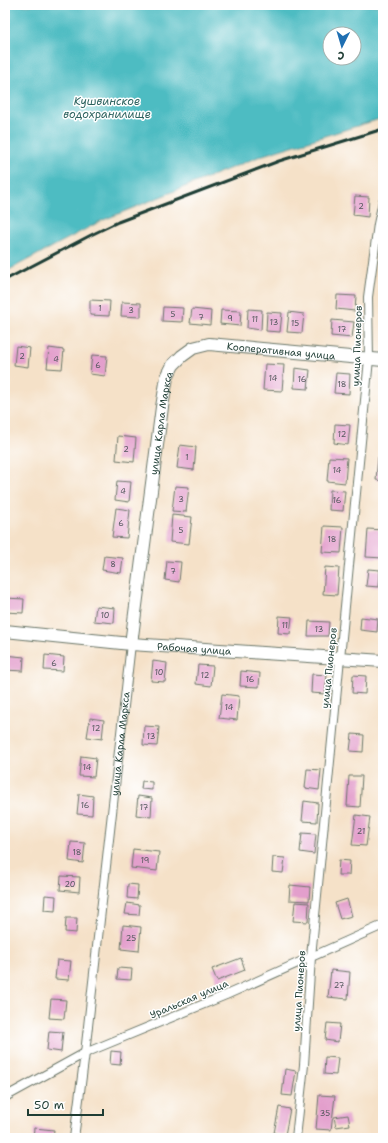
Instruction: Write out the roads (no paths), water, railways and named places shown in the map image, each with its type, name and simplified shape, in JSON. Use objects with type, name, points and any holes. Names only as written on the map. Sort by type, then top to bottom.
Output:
[{"type":"main road","name":"Кооперативная улица","points":[[182,356],[193,348],[209,344],[383,360]]},
{"type":"main road","name":"улица Карла Маркса","points":[[132,644],[163,399],[167,376],[173,365],[182,356]]},
{"type":"main road","name":"Рабочая улица","points":[[5,631],[132,644],[383,661]]},
{"type":"street","name":"улица Пионеров","points":[[296,1138],[304,1065],[311,957],[369,359],[368,297],[378,224],[383,201]]},
{"type":"street","name":"улица Карла Маркса","points":[[74,1138],[132,644]]},
{"type":"street","name":"Уральская улица","points":[[5,1097],[85,1053],[226,994],[383,925]]},
{"type":"water","name":"Кушвинское водохранилище","points":[[5,5],[383,5],[383,118],[263,155],[101,221],[5,272]]},
{"type":"railway","points":[[5,280],[118,222],[279,161],[383,129]]}]
